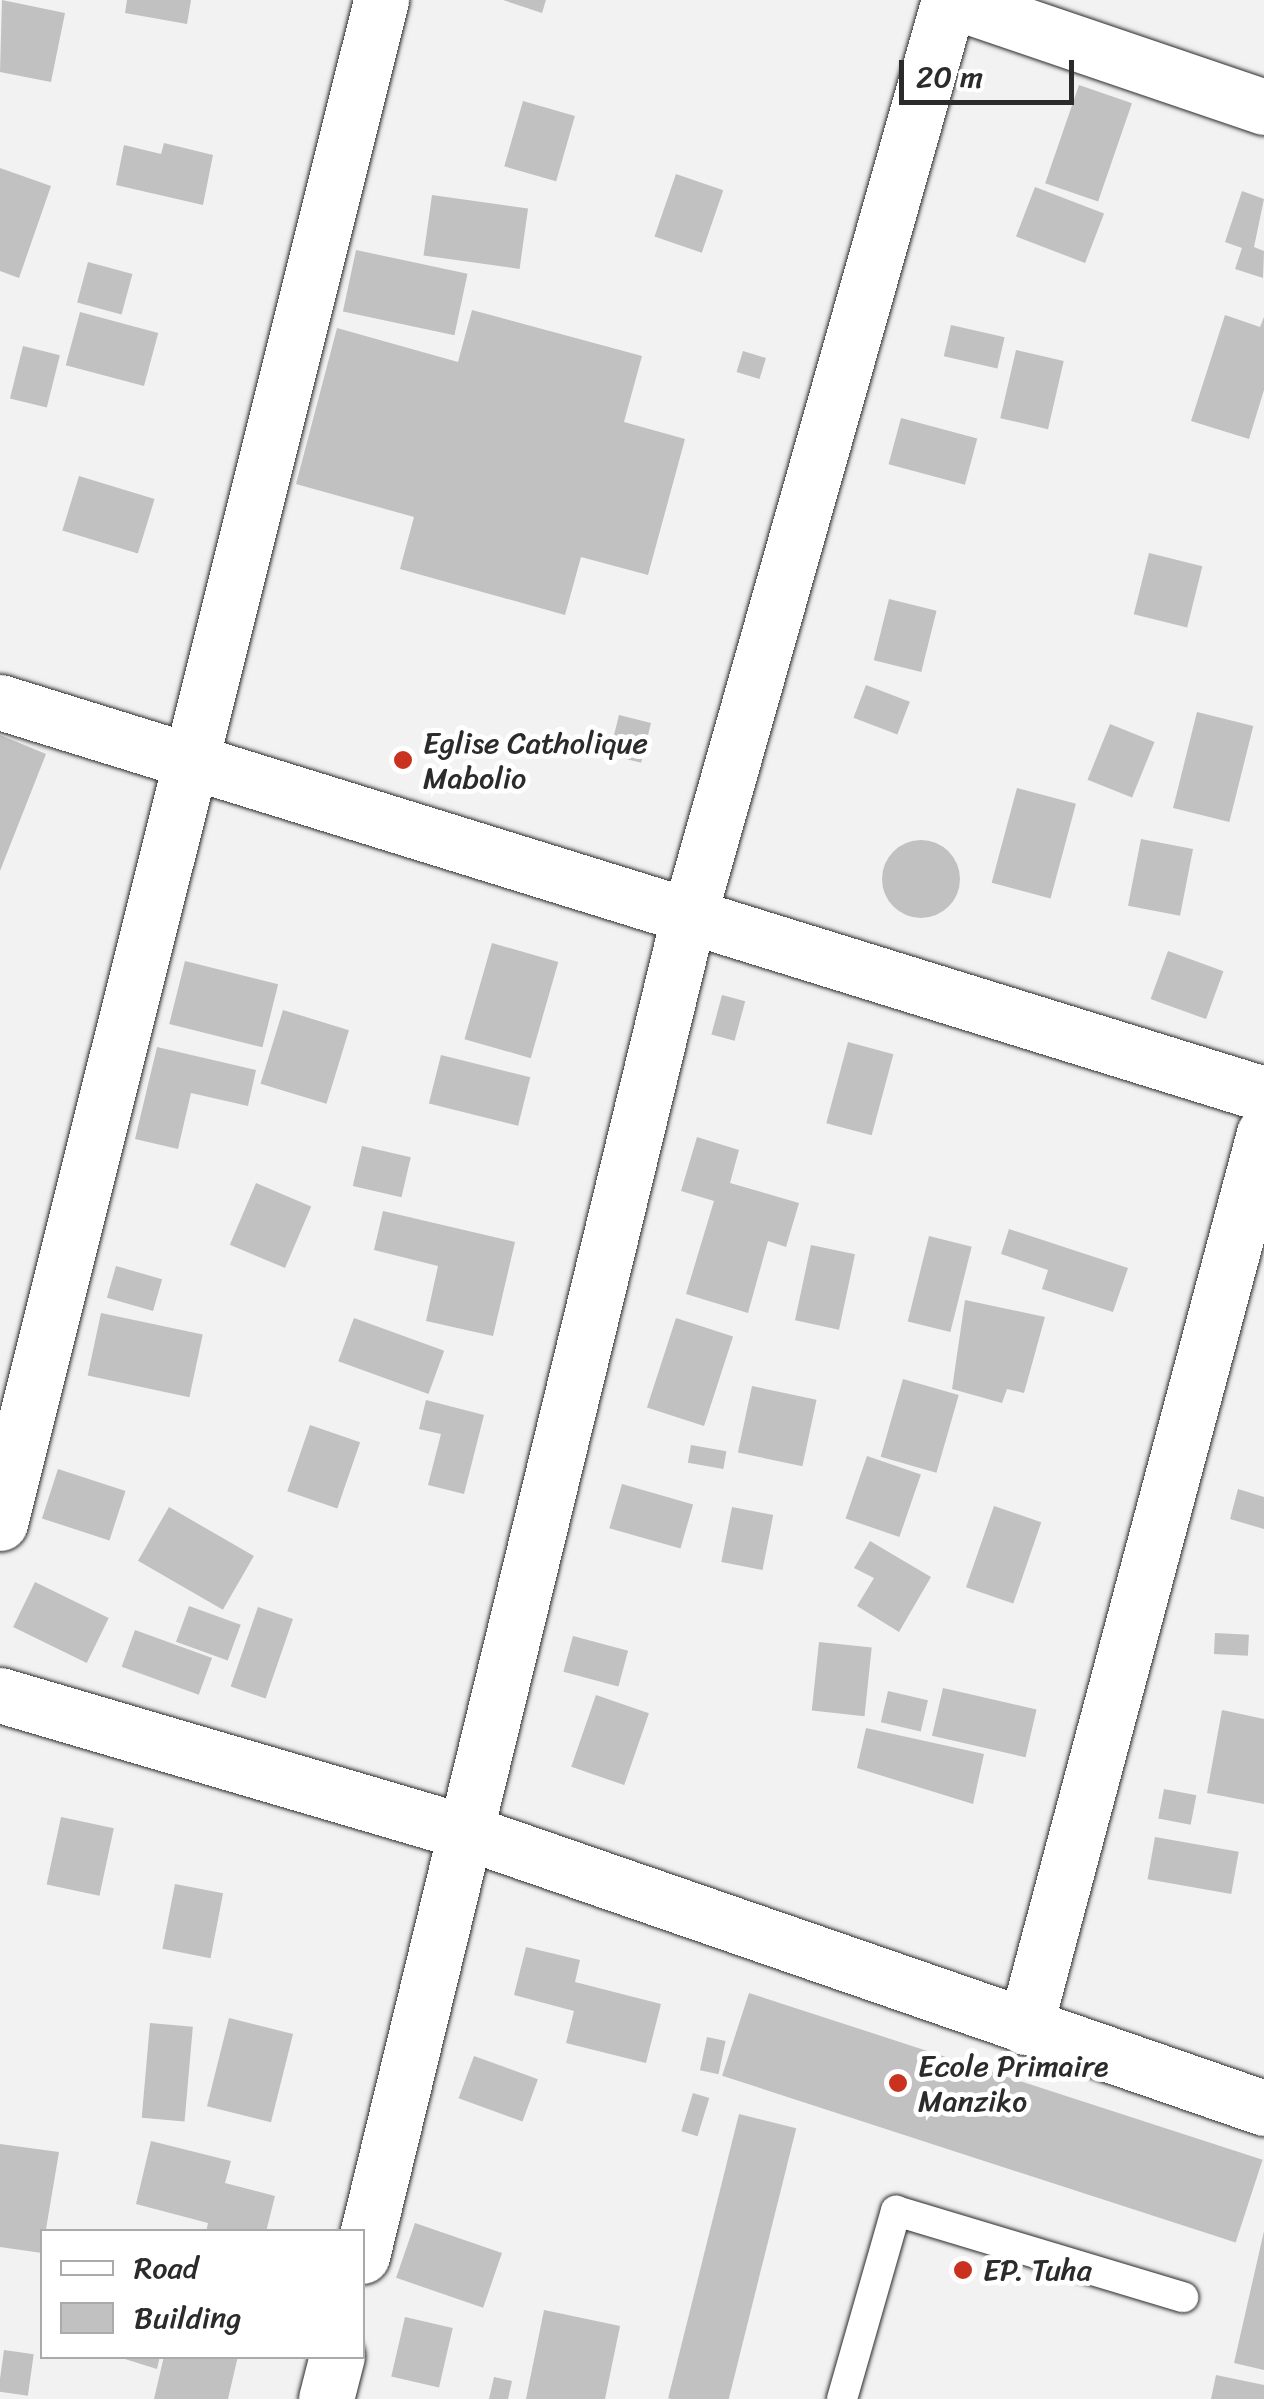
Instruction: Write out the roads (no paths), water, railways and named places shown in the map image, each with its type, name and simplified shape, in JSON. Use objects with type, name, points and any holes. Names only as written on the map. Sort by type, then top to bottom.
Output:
[{"type":"street","points":[[0,1523],[193,768],[381,0]]},
{"type":"street","points":[[365,2244],[469,1833],[688,919],[950,0],[1264,107]]},
{"type":"street","points":[[0,702],[193,768],[1264,1094]]},
{"type":"street","points":[[1026,2027],[1264,1133]]},
{"type":"street","points":[[0,1694],[469,1833],[1264,2108]]},
{"type":"street","points":[[326,2399],[336,2359]]},
{"type":"lane","points":[[842,2399],[896,2212],[1182,2297]]},
{"type":"place","name":"Eglise Catholique Mabolio","points":[[403,760]]},
{"type":"place","name":"Ecole Primaire Manziko","points":[[898,2083]]},
{"type":"place","name":"EP. Tuha","points":[[963,2270]]}]
